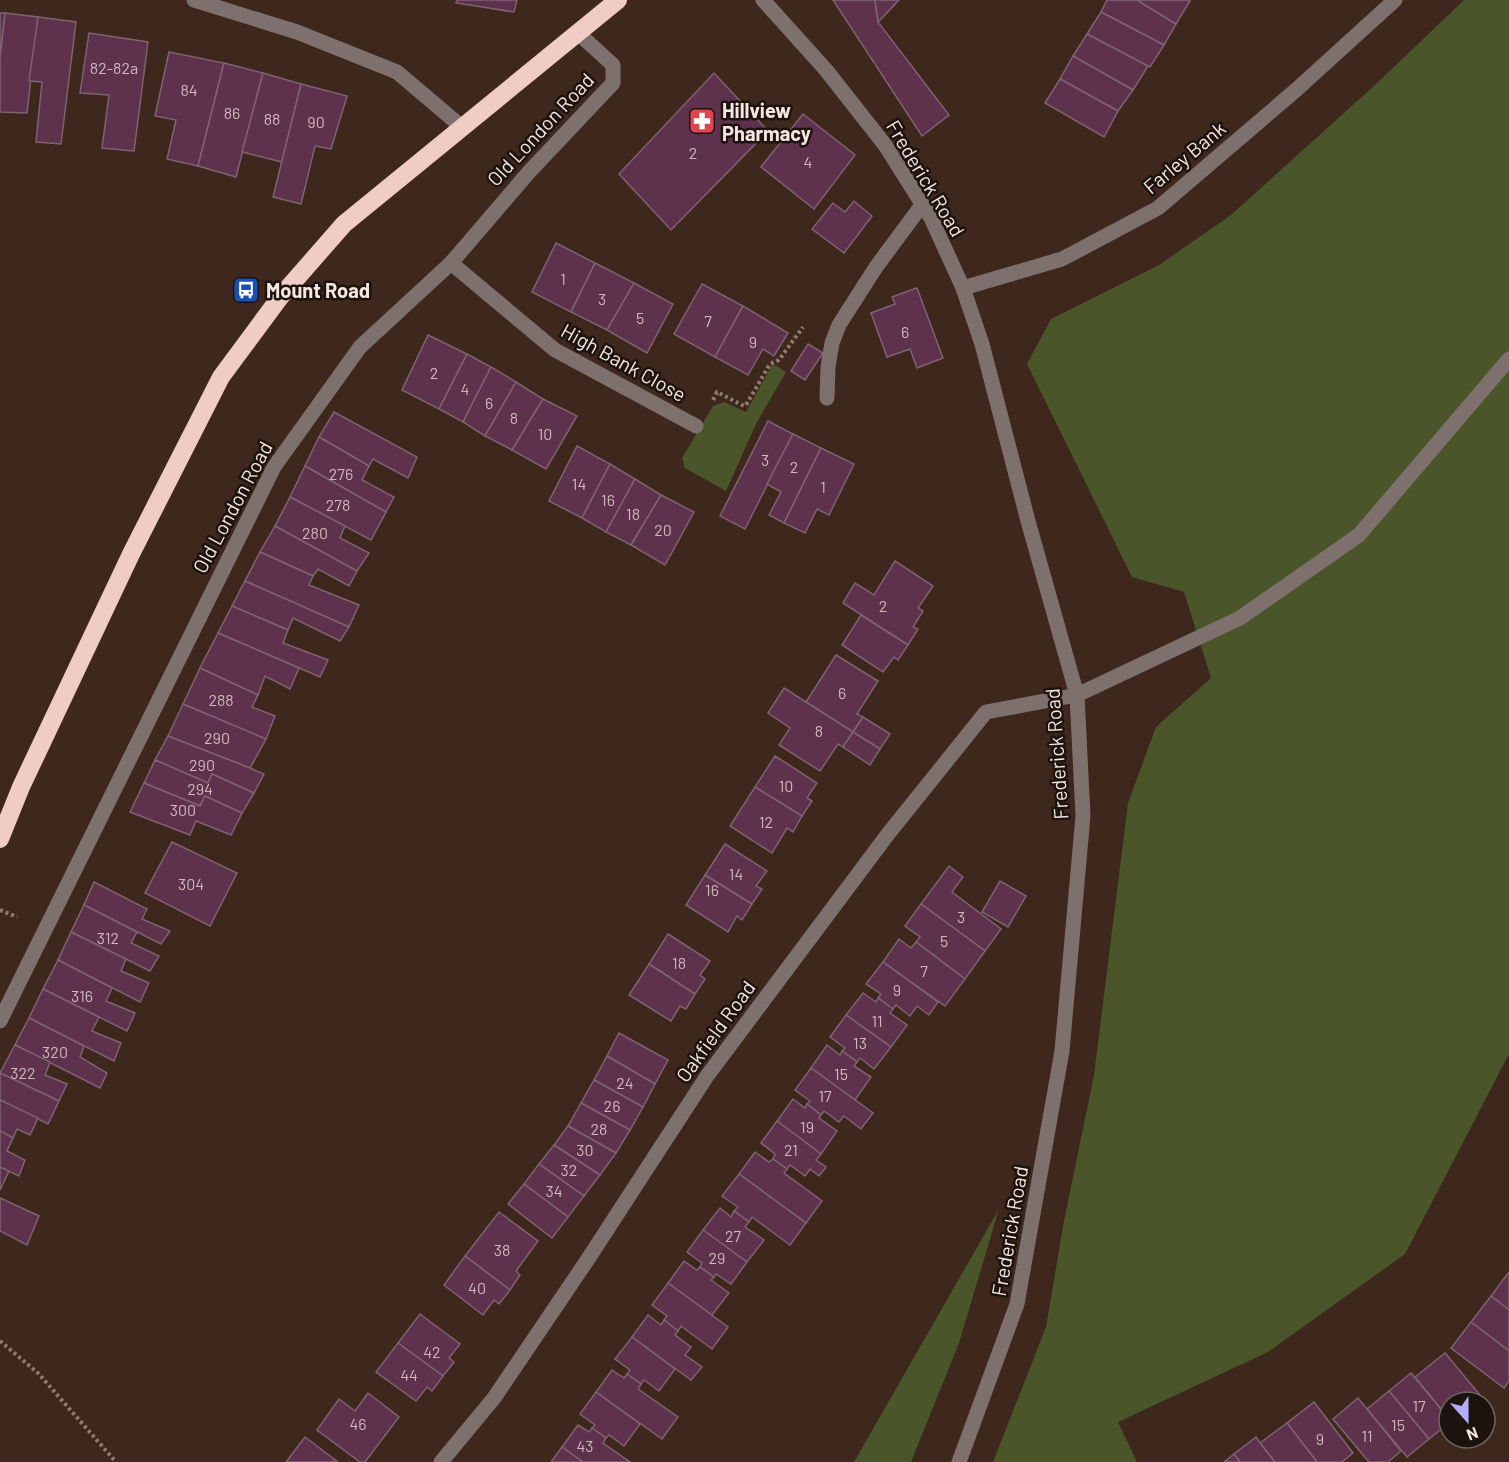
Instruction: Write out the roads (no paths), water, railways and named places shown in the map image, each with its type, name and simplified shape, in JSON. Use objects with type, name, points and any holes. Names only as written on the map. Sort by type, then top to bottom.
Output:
[{"type":"highway","name":"Old London Road","points":[[0,839],[21,787],[126,564],[221,377],[281,296],[344,224],[618,0]]},
{"type":"street","points":[[194,0],[297,32],[397,72],[463,129]]},
{"type":"street","name":"Frederick Road","points":[[763,0],[826,70],[885,145],[931,218],[963,288],[982,344],[1025,510],[1077,695],[1083,816],[1062,1051],[1017,1304],[959,1462]]},
{"type":"street","name":"Farley Bank","points":[[963,288],[1062,259],[1158,208],[1296,90],[1395,0]]},
{"type":"street","name":"Old London Road","points":[[0,1021],[274,467],[360,346],[451,262],[529,172],[613,83],[613,65],[578,33]]},
{"type":"street","points":[[827,398],[828,367],[832,343],[839,325],[876,267],[922,205]]},
{"type":"street","name":"High Bank Close","points":[[451,262],[555,350],[696,426]]},
{"type":"street","name":"Oakfield Road","points":[[441,1462],[494,1398],[707,1076],[888,834],[986,712],[1077,695],[1240,618],[1359,535],[1509,359]]},
{"type":"place","name":"Hillview Pharmacy","points":[[702,121]]},
{"type":"place","name":"Mount Road","points":[[246,290]]}]
